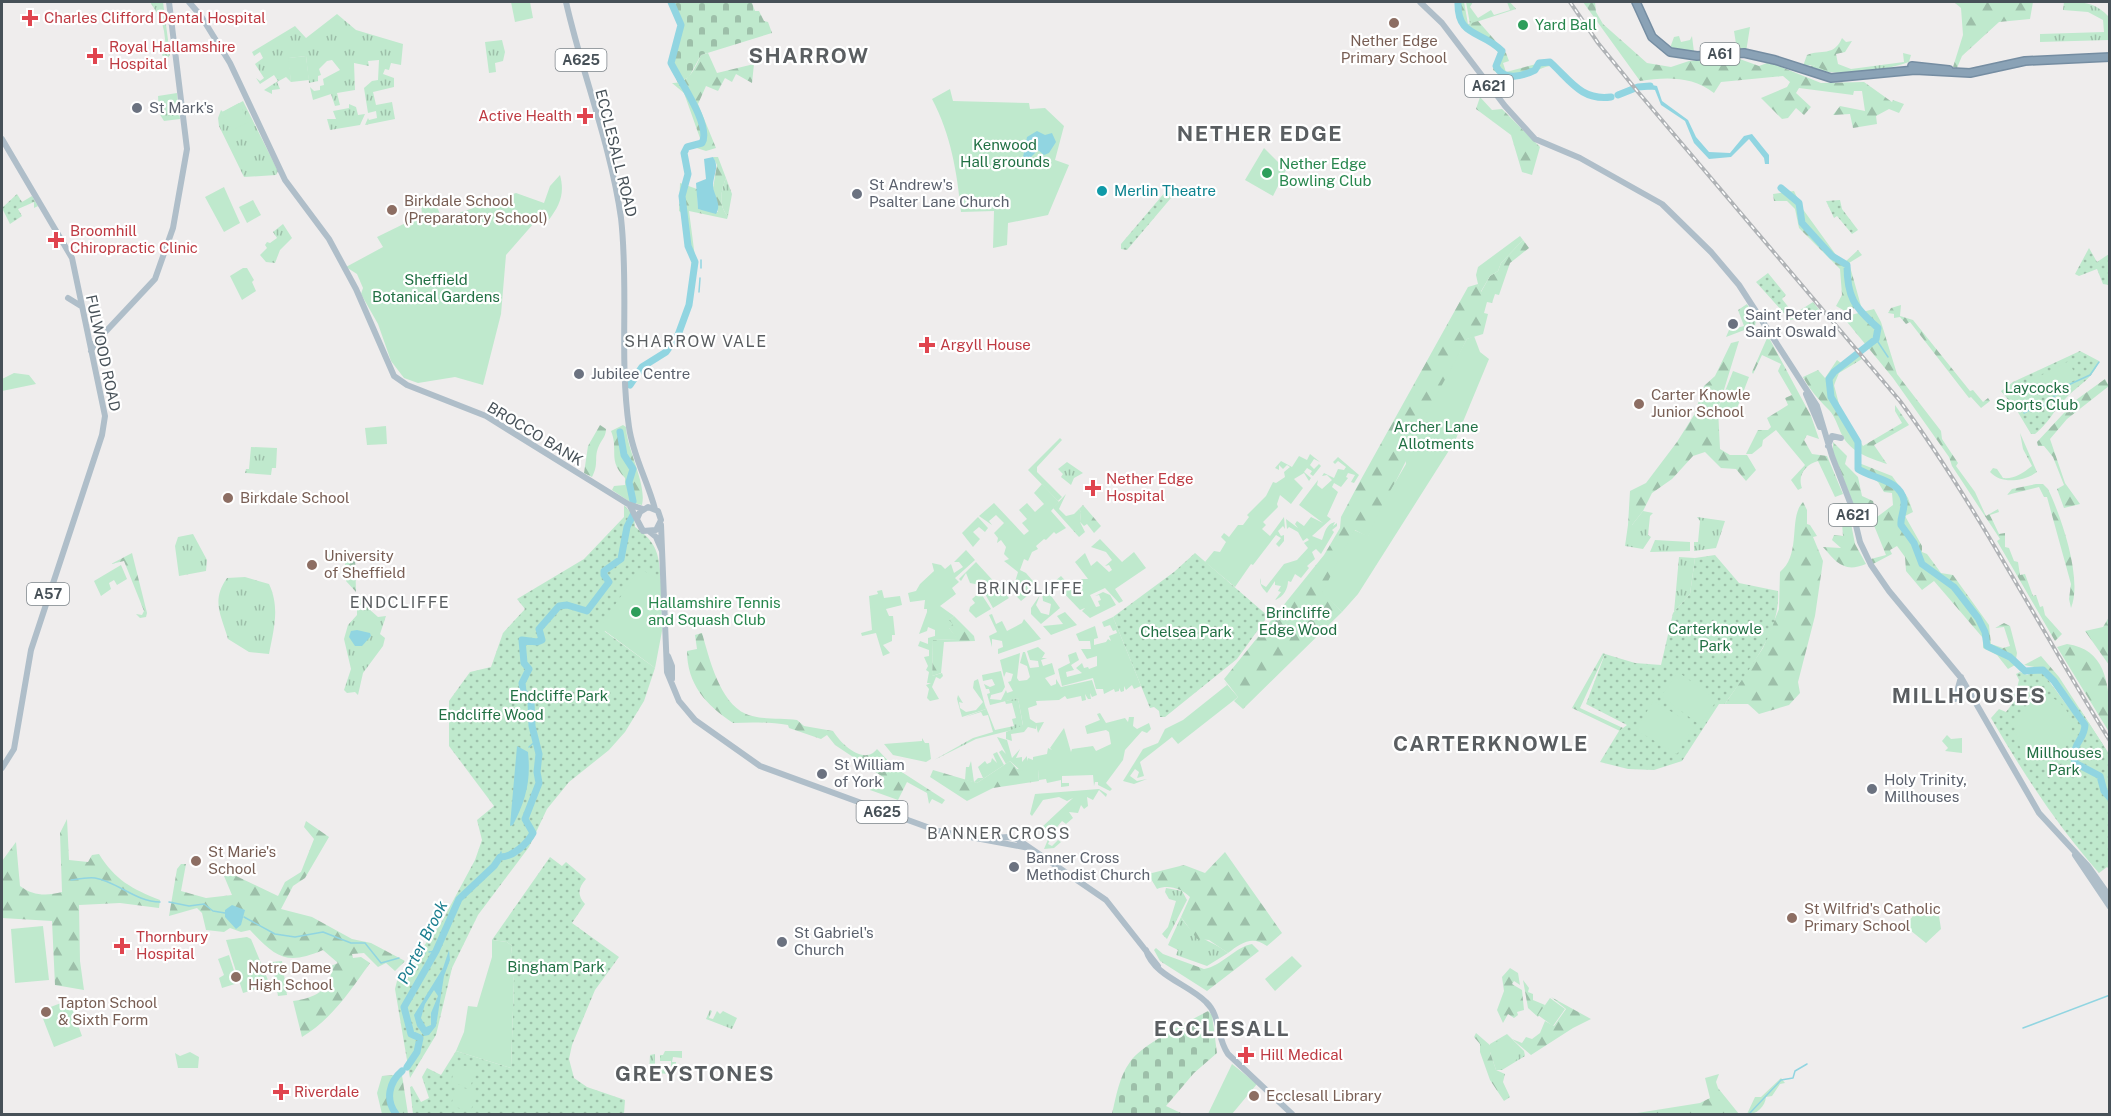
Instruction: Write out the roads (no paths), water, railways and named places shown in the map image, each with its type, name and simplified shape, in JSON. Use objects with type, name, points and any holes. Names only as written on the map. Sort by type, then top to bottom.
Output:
[{"type":"highway","name":"A61","points":[[1636,2],[1652,37],[1661,47],[1676,54],[1697,56],[1744,53],[1775,60],[1831,78],[1881,74],[1919,65],[1962,74],[2025,61],[2109,57]]},
{"type":"main road","name":"BROCCO BANK","points":[[189,2],[230,63],[285,180],[328,240],[356,289],[394,376],[407,385],[486,416],[628,504],[644,509]]},
{"type":"main road","name":"ECCLESALL ROAD","points":[[566,2],[618,201],[624,250],[624,378],[628,425],[647,490],[656,509]]},
{"type":"main road","name":"A621","points":[[1420,2],[1442,23],[1506,106],[1535,139],[1580,158],[1661,204],[1711,252],[1760,315],[1818,418],[1868,558],[1889,591],[1961,677],[2034,805],[2074,853],[2092,870],[2109,897]]},
{"type":"main road","points":[[91,351],[99,338],[155,279],[170,240],[187,152],[170,3]]},
{"type":"main road","name":"FULWOOD ROAD","points":[[2,139],[67,248],[74,264],[105,421],[34,639],[14,749],[2,768]]},
{"type":"main road","points":[[68,298],[82,306]]},
{"type":"main road","name":"A621","points":[[1805,392],[1815,420],[1818,418]]},
{"type":"main road","name":"A621","points":[[1805,392],[1815,400],[1818,418],[1825,434]]},
{"type":"main road","points":[[1828,446],[1832,436],[1841,438]]},
{"type":"main road","name":"ECCLESALL ROAD","points":[[644,509],[647,490]]},
{"type":"main road","name":"BROCCO BANK","points":[[628,504],[637,519]]},
{"type":"main road","points":[[644,509],[656,509]]},
{"type":"main road","name":"A625","points":[[637,519],[644,509]]},
{"type":"main road","name":"A625","points":[[656,509],[661,515],[668,672],[677,696],[690,714],[754,764],[853,802],[940,831],[962,837],[989,838],[1029,848],[1106,900],[1158,967],[1209,1004],[1215,1013],[1224,1049],[1292,1114]]},
{"type":"main road","points":[[637,519],[641,529],[656,537],[663,552]]},
{"type":"main road","points":[[650,532],[661,525]]},
{"type":"main road","points":[[1955,699],[1961,677]]},
{"type":"main road","points":[[989,838],[1001,836],[1017,839],[1029,848]]},
{"type":"main road","name":"A621","points":[[2074,853],[2109,907]]},
{"type":"water","points":[[1641,85],[1657,86],[1662,101],[1688,120],[1696,137],[1709,152],[1730,153],[1744,136],[1752,134],[1769,155],[1769,164],[1765,164],[1764,158],[1749,139],[1731,157],[1709,159],[1694,143],[1685,121],[1661,105],[1655,90],[1645,89]]},
{"type":"water","points":[[1037,131],[1045,135],[1052,133],[1056,142],[1049,153],[1044,155],[1038,150],[1029,159],[1023,157],[1027,137]]},
{"type":"water","points":[[713,157],[716,168],[713,186],[718,207],[716,214],[698,209],[696,183],[706,179],[704,159]]},
{"type":"water","points":[[351,631],[370,633],[371,636],[362,646],[355,646],[349,637]]},
{"type":"water","points":[[517,746],[528,752],[529,772],[521,807],[513,825],[510,826]]},
{"type":"water","points":[[232,905],[245,910],[241,925],[236,929],[225,917],[225,910]]},
{"type":"water","points":[[449,950],[450,960],[444,976],[436,1026],[429,1035],[424,1036],[417,1026],[414,1015],[443,968]],"holes":[[[434,990],[438,996],[431,1013],[431,1025],[426,1027],[421,1018],[425,1004]]]},
{"type":"waterway","name":"Porter Brook","points":[[630,385],[642,367],[666,352],[678,335],[689,305],[695,262],[688,246],[682,196],[688,174],[684,153],[687,147],[702,143],[704,135],[699,115],[671,63],[681,25],[671,2]]},
{"type":"waterway","points":[[1458,2],[1459,14],[1466,28],[1502,51],[1496,66],[1499,71],[1514,76],[1535,70],[1539,63],[1550,62],[1577,88],[1592,96],[1611,97]]},
{"type":"waterway","points":[[1618,95],[1638,87],[1650,86]]},
{"type":"waterway","points":[[1781,188],[1799,203],[1802,223],[1832,256],[1847,265],[1848,285],[1853,301],[1878,328],[1876,339],[1834,372],[1829,379],[1831,397],[1858,442],[1858,469],[1892,484],[1902,494],[1904,504],[1901,525],[1914,543],[1922,564],[1954,587],[1978,618],[1985,632],[1987,646],[2010,657],[2025,671],[2043,670],[2054,681],[2085,725],[2083,735],[2075,750],[2075,763],[2100,776],[2104,791],[2110,798]]},
{"type":"waterway","points":[[701,260],[701,268]]},
{"type":"waterway","points":[[699,292],[700,278]]},
{"type":"waterway","points":[[1876,339],[1888,357]]},
{"type":"waterway","points":[[2041,408],[2066,386],[2090,375],[2099,362]]},
{"type":"waterway","points":[[2024,413],[2033,408]]},
{"type":"waterway","name":"Porter Brook","points":[[620,432],[624,455],[633,469],[629,482],[633,501]]},
{"type":"waterway","name":"Porter Brook","points":[[407,1067],[417,1052],[420,1038],[411,1034],[404,1007],[436,951],[459,899],[494,866],[500,857],[510,855],[519,849],[533,833],[525,819],[539,783],[537,772],[539,754],[532,726],[531,701],[523,691],[522,683],[529,669],[524,663],[522,640],[537,642],[542,640],[539,629],[559,606],[567,605],[587,611],[609,582],[604,571],[621,559],[627,527],[633,515]]},
{"type":"waterway","name":"Porter Brook","points":[[529,747],[537,740]]},
{"type":"waterway","name":"Porter Brook","points":[[500,857],[501,852]]},
{"type":"waterway","points":[[71,880],[95,878],[111,883],[143,899],[160,902]]},
{"type":"waterway","points":[[169,902],[189,906],[204,904],[213,911],[225,913]]},
{"type":"waterway","points":[[244,917],[275,934],[295,937],[323,932],[351,943],[365,943],[381,963],[399,958]]},
{"type":"waterway","name":"Porter Brook","points":[[429,952],[436,951]]},
{"type":"waterway","points":[[417,955],[425,953]]},
{"type":"waterway","points":[[2023,1028],[2110,995]]},
{"type":"waterway","points":[[1749,1114],[1781,1080],[1793,1078],[1795,1071],[1807,1064]]},
{"type":"waterway","name":"Porter Brook","points":[[396,1114],[390,1103],[390,1091],[394,1080],[402,1071]]},
{"type":"railway","points":[[1570,2],[1598,43],[1638,92],[1900,401],[1982,526],[2110,741]]},
{"type":"place","name":"Charles Clifford Dental Hospital","points":[[30,18]]},
{"type":"place","name":"Nether Edge Primary School","points":[[1394,23]]},
{"type":"place","name":"Yard Ball","points":[[1523,25]]},
{"type":"place","name":"Royal Hallamshire Hospital","points":[[95,56]]},
{"type":"place","name":"St Mark's","points":[[137,108]]},
{"type":"place","name":"Active Health","points":[[585,116]]},
{"type":"place","name":"Nether Edge Bowling Club","points":[[1267,173]]},
{"type":"place","name":"Merlin Theatre","points":[[1102,191]]},
{"type":"place","name":"St Andrew's Psalter Lane Church","points":[[857,194]]},
{"type":"place","name":"Birkdale School (Preparatory School)","points":[[392,210]]},
{"type":"place","name":"Broomhill Chiropractic Clinic","points":[[56,240]]},
{"type":"place","name":"Saint Peter and Saint Oswald","points":[[1733,324]]},
{"type":"place","name":"Argyll House","points":[[927,345]]},
{"type":"place","name":"Jubilee Centre","points":[[579,374]]},
{"type":"place","name":"Carter Knowle Junior School","points":[[1639,404]]},
{"type":"place","name":"Nether Edge Hospital","points":[[1093,488]]},
{"type":"place","name":"Birkdale School","points":[[228,498]]},
{"type":"place","name":"University of Sheffield","points":[[312,565]]},
{"type":"place","name":"Hallamshire Tennis and Squash Club","points":[[636,612]]},
{"type":"place","name":"St William of York","points":[[822,774]]},
{"type":"place","name":"Holy Trinity, Millhouses","points":[[1872,789]]},
{"type":"place","name":"St Marie's School","points":[[196,861]]},
{"type":"place","name":"Banner Cross Methodist Church","points":[[1014,867]]},
{"type":"place","name":"St Wilfrid's Catholic Primary School","points":[[1792,918]]},
{"type":"place","name":"St Gabriel's Church","points":[[782,942]]},
{"type":"place","name":"Thornbury Hospital","points":[[122,946]]},
{"type":"place","name":"Notre Dame High School","points":[[236,977]]},
{"type":"place","name":"Tapton School & Sixth Form","points":[[46,1012]]},
{"type":"place","name":"Hill Medical","points":[[1246,1055]]},
{"type":"place","name":"Riverdale","points":[[281,1092]]},
{"type":"place","name":"Ecclesall Library","points":[[1254,1096]]},
{"type":"district","name":"SHARROW","points":[[809,56]]},
{"type":"district","name":"NETHER EDGE","points":[[1260,134]]},
{"type":"district","name":"SHARROW VALE","points":[[696,341]]},
{"type":"district","name":"BRINCLIFFE","points":[[1030,588]]},
{"type":"district","name":"ENDCLIFFE","points":[[400,602]]},
{"type":"district","name":"MILLHOUSES","points":[[1969,696]]},
{"type":"district","name":"CARTERKNOWLE","points":[[1491,744]]},
{"type":"district","name":"BANNER CROSS","points":[[999,833]]},
{"type":"district","name":"ECCLESALL","points":[[1222,1029]]},
{"type":"district","name":"GREYSTONES","points":[[695,1074]]},
{"type":"park label","name":"Kenwood Hall grounds","points":[[1005,154]]},
{"type":"park label","name":"Sheffield Botanical Gardens","points":[[436,288]]},
{"type":"park label","name":"Laycocks Sports Club","points":[[2037,396]]},
{"type":"park label","name":"Archer Lane Allotments","points":[[1436,436]]},
{"type":"park label","name":"Brincliffe Edge Wood","points":[[1298,622]]},
{"type":"park label","name":"Chelsea Park","points":[[1186,632]]},
{"type":"park label","name":"Carterknowle Park","points":[[1715,638]]},
{"type":"park label","name":"Endcliffe Park","points":[[559,696]]},
{"type":"park label","name":"Endcliffe Wood","points":[[491,715]]},
{"type":"park label","name":"Millhouses Park","points":[[2064,762]]},
{"type":"park label","name":"Bingham Park","points":[[556,967]]}]
